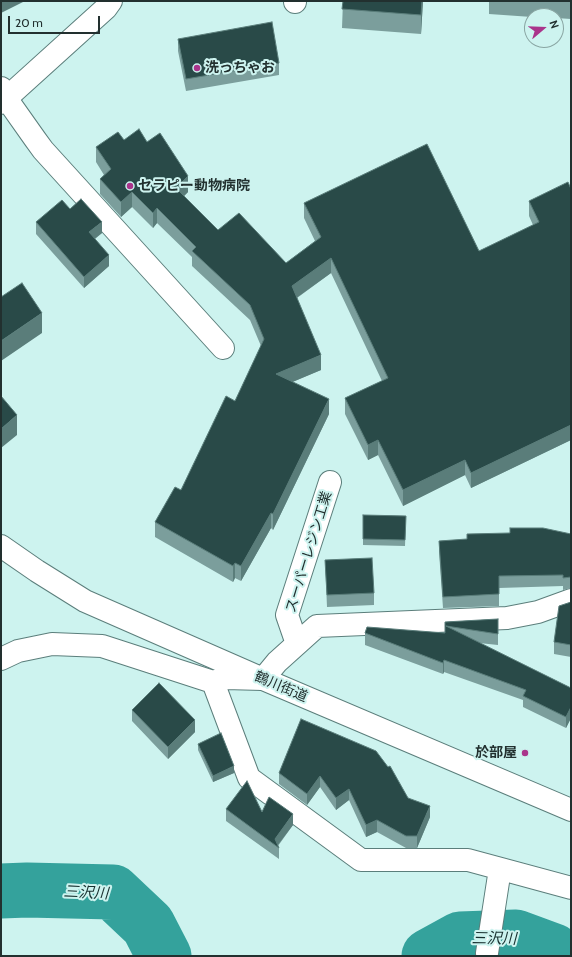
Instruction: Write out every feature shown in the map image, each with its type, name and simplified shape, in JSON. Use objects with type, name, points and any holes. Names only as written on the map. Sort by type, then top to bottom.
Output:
[{"type":"street","points":[[111,1],[106,8],[3,96],[43,150],[223,348]]},
{"type":"street","name":"スーパーレジン工業","points":[[297,644],[287,615],[330,482]]},
{"type":"street","name":"鶴川街道","points":[[1,546],[85,601],[263,679],[571,810]]},
{"type":"street","points":[[1,659],[18,651],[52,644],[102,646],[213,682],[225,678],[263,679],[277,662],[317,626],[507,618],[538,612],[571,600]]},
{"type":"street","points":[[213,682],[249,778],[361,860],[468,860],[571,888]]},
{"type":"street","points":[[488,953],[500,869]]},
{"type":"building","points":[[343,1],[422,1],[421,15],[342,9]]},
{"type":"building","points":[[272,22],[279,63],[186,79],[178,39]]},
{"type":"building","points":[[139,129],[147,142],[160,133],[188,176],[176,188],[218,230],[239,213],[286,263],[321,237],[304,203],[427,144],[479,251],[539,222],[529,201],[568,182],[571,189],[571,425],[471,473],[465,460],[403,490],[378,440],[368,445],[345,398],[388,378],[331,258],[292,286],[321,355],[276,374],[329,399],[273,514],[271,513],[241,566],[235,563],[233,566],[155,522],[175,487],[181,490],[226,396],[235,401],[264,339],[250,305],[192,251],[196,247],[157,208],[153,213],[132,192],[121,202],[100,179],[111,169],[96,147],[118,132],[124,140]]},
{"type":"building","points":[[81,199],[102,222],[89,232],[109,255],[84,277],[36,222],[62,200],[70,209]]},
{"type":"building","points":[[22,283],[42,313],[1,341],[1,297]]},
{"type":"building","points":[[1,396],[17,415],[1,429]]},
{"type":"building","points":[[363,515],[406,516],[405,540],[363,539]]},
{"type":"building","points":[[510,528],[543,528],[571,534],[571,577],[563,578],[563,575],[499,576],[499,594],[443,597],[439,541],[467,539],[467,534],[510,533]]},
{"type":"building","points":[[372,558],[374,593],[327,595],[325,560]]},
{"type":"building","points":[[571,602],[571,645],[554,642],[559,606]]},
{"type":"building","points":[[498,619],[498,634],[446,626],[571,688],[571,707],[566,717],[523,696],[526,690],[444,660],[443,663],[365,633],[367,627],[445,633],[445,622]]},
{"type":"building","points":[[159,683],[195,720],[168,747],[132,710]]},
{"type":"building","points":[[301,719],[376,751],[388,767],[390,766],[408,798],[430,806],[417,836],[406,836],[377,820],[366,825],[349,789],[336,798],[320,776],[307,794],[279,773]]},
{"type":"building","points":[[221,733],[234,766],[213,776],[198,744]]},
{"type":"building","points":[[247,781],[262,812],[269,797],[293,814],[275,839],[279,848],[226,809]]},
{"type":"waterway","name":"三沢川","points":[[1,891],[27,890],[113,892],[148,925],[164,956]]},
{"type":"waterway","name":"三沢川","points":[[429,956],[460,939],[516,937],[554,951],[559,956]]},
{"type":"place","name":"洗っちゃお","points":[[197,68]]},
{"type":"place","name":"セラピー動物病院","points":[[130,186]]},
{"type":"place","name":"於部屋","points":[[525,753]]}]
